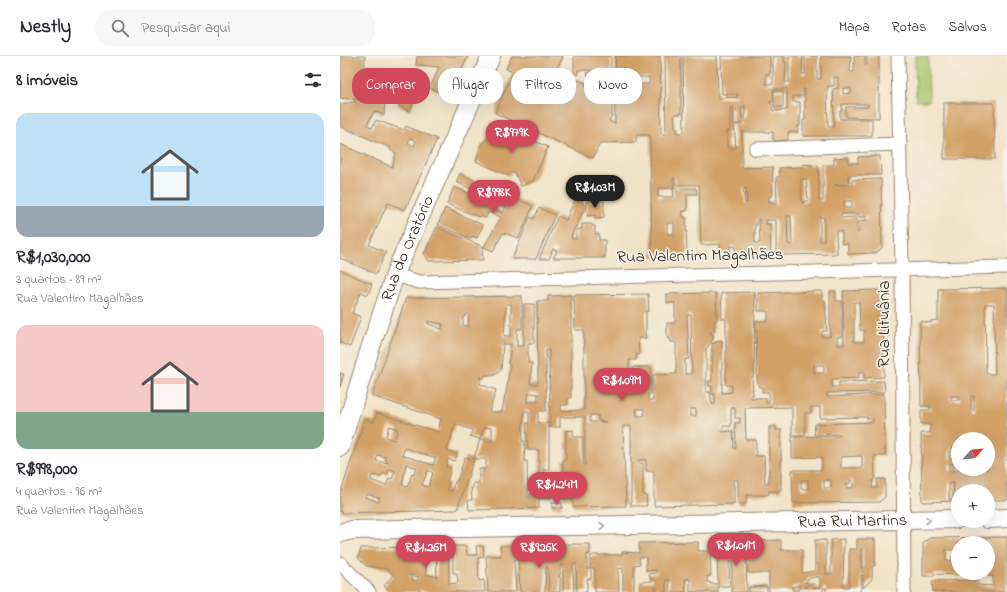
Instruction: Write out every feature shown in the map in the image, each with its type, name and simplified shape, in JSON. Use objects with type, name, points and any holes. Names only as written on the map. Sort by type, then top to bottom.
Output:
[{"type":"main road","name":"Rua do Oratório","points":[[340,445],[395,275],[491,56]]},
{"type":"main road","points":[[995,519],[1007,518]]},
{"type":"main road","name":"Rua Rui Martins","points":[[340,534],[352,530],[951,519]]},
{"type":"street","name":"Rua Lituânia","points":[[898,56],[902,269],[902,520],[904,592]]},
{"type":"street","points":[[756,149],[900,144]]},
{"type":"street","name":"Rua Valentim Magalhães","points":[[395,275],[419,282],[1007,267]]},
{"type":"street","points":[[340,563],[369,592]]},
{"type":"green space","points":[[915,56],[928,56],[929,101],[916,101]]},
{"type":"building","points":[[341,56],[365,56],[365,68],[352,68],[352,99],[340,98]]},
{"type":"building","points":[[417,56],[468,56],[463,68],[439,68],[416,65]]},
{"type":"building","points":[[512,56],[563,56],[557,68],[511,68],[511,71],[506,69]]},
{"type":"building","points":[[574,56],[611,56],[611,68],[584,68],[584,70],[578,70],[578,75],[576,74],[576,68],[574,68]]},
{"type":"building","points":[[615,56],[660,56],[661,134],[666,134],[665,56],[681,56],[681,114],[674,114],[677,133],[684,133],[683,56],[717,56],[718,98],[738,97],[738,94],[722,94],[721,56],[770,56],[770,74],[766,74],[766,84],[773,84],[773,56],[784,56],[784,62],[786,62],[785,82],[789,82],[789,56],[803,56],[802,74],[805,74],[805,56],[817,56],[817,79],[821,79],[821,56],[851,56],[850,72],[854,72],[854,56],[865,56],[865,65],[867,65],[867,56],[879,56],[879,118],[846,117],[846,107],[868,107],[868,104],[842,104],[842,111],[840,111],[840,119],[872,119],[872,136],[803,136],[803,120],[805,120],[805,89],[803,89],[803,96],[793,96],[793,102],[800,102],[800,126],[798,126],[798,132],[788,132],[788,140],[775,141],[773,139],[773,132],[742,132],[742,168],[773,167],[772,196],[769,196],[769,202],[774,202],[774,204],[777,204],[776,177],[780,177],[779,168],[803,167],[803,164],[818,166],[819,201],[823,201],[823,165],[834,165],[834,158],[848,157],[848,163],[858,163],[858,157],[880,156],[881,175],[848,175],[848,184],[835,185],[852,185],[852,180],[881,179],[882,248],[876,253],[848,254],[848,243],[842,244],[842,231],[836,231],[837,254],[776,255],[776,220],[766,220],[766,224],[770,224],[771,255],[736,255],[735,246],[730,246],[730,256],[720,256],[720,244],[701,245],[699,185],[676,185],[675,178],[673,178],[674,188],[696,188],[697,194],[687,194],[687,211],[682,211],[683,217],[686,217],[687,256],[652,257],[650,135],[636,135],[636,142],[600,143],[593,158],[495,113],[499,104],[503,104],[503,95],[511,77],[511,104],[576,104],[576,79],[584,82],[584,104],[612,104],[612,115],[609,121],[615,124],[615,104],[642,104],[642,84],[649,84],[649,77],[642,77],[642,68],[616,68]],"holes":[[[834,77],[838,77],[838,88],[833,89],[834,127],[828,127],[828,86],[834,86]],[[843,88],[851,88],[851,93],[843,94]],[[773,89],[787,89],[787,110],[773,111],[770,101],[773,101]],[[745,105],[745,118],[742,118],[741,108],[744,108]],[[733,107],[734,124],[742,123],[742,125],[734,125],[736,148],[727,148],[727,131],[730,131],[730,108]],[[801,179],[806,179],[808,201],[804,201],[804,203],[802,203]],[[658,188],[673,188],[674,197],[658,197]],[[746,188],[747,203],[745,203],[743,189]],[[844,201],[852,201],[852,208],[844,208]],[[841,214],[859,214],[859,217],[867,217],[867,220],[859,221],[859,233],[857,233],[856,217],[841,218]],[[787,216],[791,216],[792,245],[788,244]],[[820,217],[824,217],[824,241],[820,241]],[[757,219],[759,219],[760,243],[755,243],[755,225],[757,225]],[[667,223],[674,223],[674,234],[667,234]]]},
{"type":"building","points":[[438,69],[438,92],[430,88]]},
{"type":"building","points":[[774,91],[783,91],[783,107],[774,107]]},
{"type":"building","points":[[352,102],[352,104],[385,104],[384,115],[374,111],[367,125],[372,128],[376,120],[404,130],[406,126],[437,139],[405,210],[388,203],[385,209],[369,245],[386,252],[376,274],[340,258],[340,144],[392,167],[396,153],[390,150],[391,148],[340,126],[340,104]],"holes":[[[410,138],[416,141],[414,146],[408,143]]]},
{"type":"building","points":[[944,103],[994,103],[995,159],[944,159]]},
{"type":"building","points":[[398,104],[413,104],[410,111],[398,106]]},
{"type":"building","points":[[496,124],[548,147],[533,181],[521,186],[515,173],[512,172],[509,176],[476,161],[481,145],[492,133]]},
{"type":"building","points":[[460,174],[501,192],[499,197],[490,193],[488,196],[456,182]]},
{"type":"building","points":[[586,183],[586,198],[583,199],[582,203],[586,205],[571,236],[572,239],[576,239],[576,233],[578,229],[582,229],[582,224],[592,224],[592,226],[595,226],[595,234],[599,234],[599,240],[605,240],[605,258],[553,258],[557,251],[553,249],[549,259],[539,259],[558,216],[566,220],[582,184]]},
{"type":"building","points":[[454,187],[486,200],[485,204],[503,213],[510,196],[533,206],[519,238],[503,233],[493,251],[484,247],[501,217],[488,212],[486,218],[479,217],[447,204]]},
{"type":"building","points":[[586,201],[604,201],[604,217],[595,218],[595,215],[587,216]]},
{"type":"building","points":[[445,208],[483,225],[477,238],[472,236],[471,239],[438,225]]},
{"type":"building","points":[[539,208],[555,215],[536,259],[512,259],[530,217],[534,219]]},
{"type":"building","points":[[437,227],[484,247],[482,250],[483,260],[429,261],[424,254]]},
{"type":"building","points":[[340,270],[372,284],[368,295],[361,292],[352,313],[361,317],[350,347],[340,343]]},
{"type":"building","points":[[1007,288],[1007,500],[995,500],[995,484],[949,483],[949,499],[951,499],[951,501],[922,502],[921,433],[930,433],[930,424],[921,424],[921,410],[930,410],[930,406],[921,406],[920,321],[931,323],[931,321],[938,320],[938,289]],"holes":[[[985,304],[994,304],[995,374],[986,374]],[[951,396],[960,396],[960,400],[951,400]],[[971,396],[974,396],[974,410],[971,410]]]},
{"type":"building","points":[[877,290],[883,296],[884,377],[864,378],[864,372],[859,372],[859,378],[832,379],[832,387],[839,387],[839,382],[884,381],[885,392],[827,393],[827,397],[884,394],[885,456],[874,456],[875,479],[873,480],[872,488],[877,488],[877,479],[885,479],[885,497],[879,502],[793,503],[792,470],[822,470],[822,457],[792,458],[792,437],[840,436],[840,434],[814,435],[815,424],[873,422],[873,419],[867,419],[867,417],[820,418],[820,407],[811,407],[811,413],[805,413],[805,435],[792,435],[792,407],[745,408],[746,440],[756,440],[756,456],[764,456],[765,483],[769,483],[769,427],[776,426],[776,430],[781,430],[781,491],[769,491],[769,494],[764,495],[746,495],[746,504],[738,504],[738,480],[734,480],[734,504],[654,506],[654,471],[646,471],[646,460],[638,460],[638,463],[643,463],[643,495],[646,495],[647,506],[631,506],[631,426],[623,426],[626,506],[573,507],[573,500],[563,499],[563,460],[566,460],[566,431],[573,430],[573,437],[583,437],[583,465],[585,465],[585,417],[560,417],[560,427],[550,427],[549,350],[546,350],[546,411],[538,411],[538,423],[549,423],[549,470],[543,470],[544,475],[561,475],[561,490],[551,492],[551,498],[539,498],[539,508],[469,510],[468,500],[472,500],[471,488],[473,488],[473,483],[479,483],[479,469],[486,469],[486,459],[474,459],[457,510],[342,513],[340,511],[340,495],[365,419],[374,422],[377,413],[438,432],[441,419],[372,396],[406,298],[522,296],[522,329],[517,329],[517,346],[524,346],[524,304],[534,304],[534,343],[528,343],[528,363],[532,363],[530,384],[538,384],[537,301],[548,301],[548,296],[571,295],[571,398],[568,398],[568,405],[561,405],[561,411],[584,410],[584,330],[575,330],[574,295],[648,294],[649,311],[646,311],[646,338],[638,338],[639,355],[636,354],[636,360],[629,360],[630,393],[633,393],[633,367],[651,367],[651,394],[648,394],[648,400],[653,401],[653,375],[676,374],[676,342],[670,342],[670,338],[667,338],[667,323],[675,323],[675,303],[667,303],[667,294],[716,293],[717,320],[714,320],[714,332],[710,332],[710,334],[713,334],[713,339],[706,348],[706,392],[710,392],[712,404],[715,404],[715,394],[712,394],[712,386],[709,386],[708,381],[712,381],[712,343],[716,343],[716,341],[722,340],[722,393],[732,392],[732,385],[726,385],[726,319],[722,319],[721,293],[755,292],[754,376],[752,376],[753,395],[750,395],[751,398],[766,398],[766,403],[769,403],[769,392],[762,392],[762,387],[759,387],[757,379],[756,321],[768,321],[768,311],[758,311],[758,293],[822,291],[822,300],[825,300],[827,331],[822,331],[822,337],[830,337],[830,291],[836,291],[836,301],[842,301],[842,337],[837,337],[837,345],[844,345],[843,291]],"holes":[[[854,302],[859,302],[860,330],[864,330],[864,342],[854,342]],[[506,304],[511,304],[511,336],[504,336]],[[466,314],[469,314],[468,327],[463,325],[463,317],[465,317]],[[687,315],[691,315],[692,374],[685,374],[685,359],[689,359]],[[428,321],[443,324],[442,329],[428,324]],[[503,344],[511,344],[508,364],[510,365],[502,412],[489,412],[496,390],[480,384],[480,377],[484,378],[485,375],[495,375],[501,370]],[[814,365],[824,365],[824,373],[814,373]],[[529,393],[538,394],[538,402],[527,402]],[[731,408],[735,408],[735,418],[740,418],[740,423],[735,423],[736,449],[734,449],[733,431],[722,432],[723,426],[731,426]],[[636,409],[644,409],[644,416],[637,416]],[[690,409],[696,409],[696,416],[690,416]],[[524,411],[529,411],[529,423],[526,423],[528,450],[539,450],[539,494],[530,494],[530,499],[528,499],[527,461],[524,461],[525,441],[522,441]],[[590,415],[598,415],[598,420],[607,422],[590,422]],[[455,424],[473,430],[470,436],[480,439],[474,459],[465,457],[452,491],[447,490],[449,483],[447,482],[451,468],[446,467],[448,459],[455,461],[457,454],[447,451]],[[389,426],[398,429],[394,440],[386,437]],[[484,427],[492,428],[492,441],[480,439]],[[405,448],[436,458],[433,465],[402,455]],[[378,455],[386,457],[385,460],[389,463],[376,461]],[[862,456],[862,468],[841,468],[841,457]],[[406,464],[417,468],[414,475],[412,474],[407,487],[402,485]],[[389,469],[395,471],[392,479],[389,478],[386,486],[371,480],[372,475],[381,477],[383,473],[387,475]],[[428,470],[433,473],[428,487],[422,485]],[[801,480],[808,480],[808,489],[801,489]],[[824,480],[831,480],[831,488],[824,488]],[[850,480],[853,480],[853,488],[847,488],[847,483],[850,483]],[[366,494],[380,498],[379,502],[365,497]]]},
{"type":"building","points":[[340,373],[344,374],[340,387]]},
{"type":"building","points":[[552,503],[562,503],[562,508],[552,508]]},
{"type":"building","points":[[995,537],[1007,537],[1007,592],[933,592],[932,581],[978,580],[978,585],[993,586],[993,580],[995,580]]},
{"type":"building","points":[[929,538],[951,538],[951,550],[946,550],[946,561],[951,561],[951,575],[934,574],[934,576],[923,576],[923,544]]},
{"type":"building","points":[[844,539],[843,587],[849,587],[849,549],[857,549],[857,539],[875,539],[875,566],[872,566],[872,579],[863,588],[863,575],[861,575],[861,590],[859,592],[826,592],[826,588],[823,588],[823,592],[769,592],[769,573],[748,573],[748,552],[746,552],[747,592],[732,592],[732,562],[729,562],[730,586],[718,586],[718,592],[690,592],[690,579],[685,579],[686,592],[670,592],[669,580],[666,580],[666,592],[657,592],[657,587],[655,587],[655,592],[640,592],[640,582],[653,581],[653,579],[650,579],[649,574],[657,573],[657,570],[646,571],[646,557],[639,557],[640,564],[634,565],[634,592],[623,592],[623,568],[618,569],[619,592],[595,592],[595,569],[590,568],[590,557],[593,555],[622,555],[622,552],[639,553],[639,543],[698,542],[698,551],[710,551],[711,576],[707,576],[707,582],[710,582],[710,584],[718,584],[717,542],[781,540],[781,550],[802,550],[802,573],[815,571],[815,540],[826,540],[826,574],[831,574],[831,540]],"holes":[[[861,549],[863,549],[863,568],[861,568]],[[820,577],[820,588],[814,588],[814,584],[807,584],[807,587],[804,587],[804,582],[807,583],[807,579]],[[799,585],[799,590],[792,590],[792,587]]]},
{"type":"building","points":[[555,544],[590,544],[590,554],[587,554],[587,569],[591,569],[591,579],[587,579],[587,592],[577,592],[576,564],[573,564],[574,592],[563,592],[563,565],[560,565],[560,575],[558,575],[558,577],[560,577],[560,592],[549,592],[548,567],[546,567],[545,592],[520,592],[518,559],[514,560],[516,592],[488,592],[486,556],[501,556],[500,546],[532,545],[532,553],[555,553]]},
{"type":"building","points":[[448,546],[449,584],[458,583],[457,573],[453,573],[453,546],[466,546],[467,555],[477,555],[476,546],[483,546],[484,557],[478,558],[479,581],[484,580],[485,592],[424,592],[421,590],[416,592],[390,592],[384,586],[393,575],[388,569],[366,566],[358,558],[361,548],[425,547],[426,574],[437,577],[436,547]],"holes":[[[409,575],[419,577],[415,582]]]},
{"type":"building","points":[[767,586],[767,592],[749,592],[749,587]]}]
